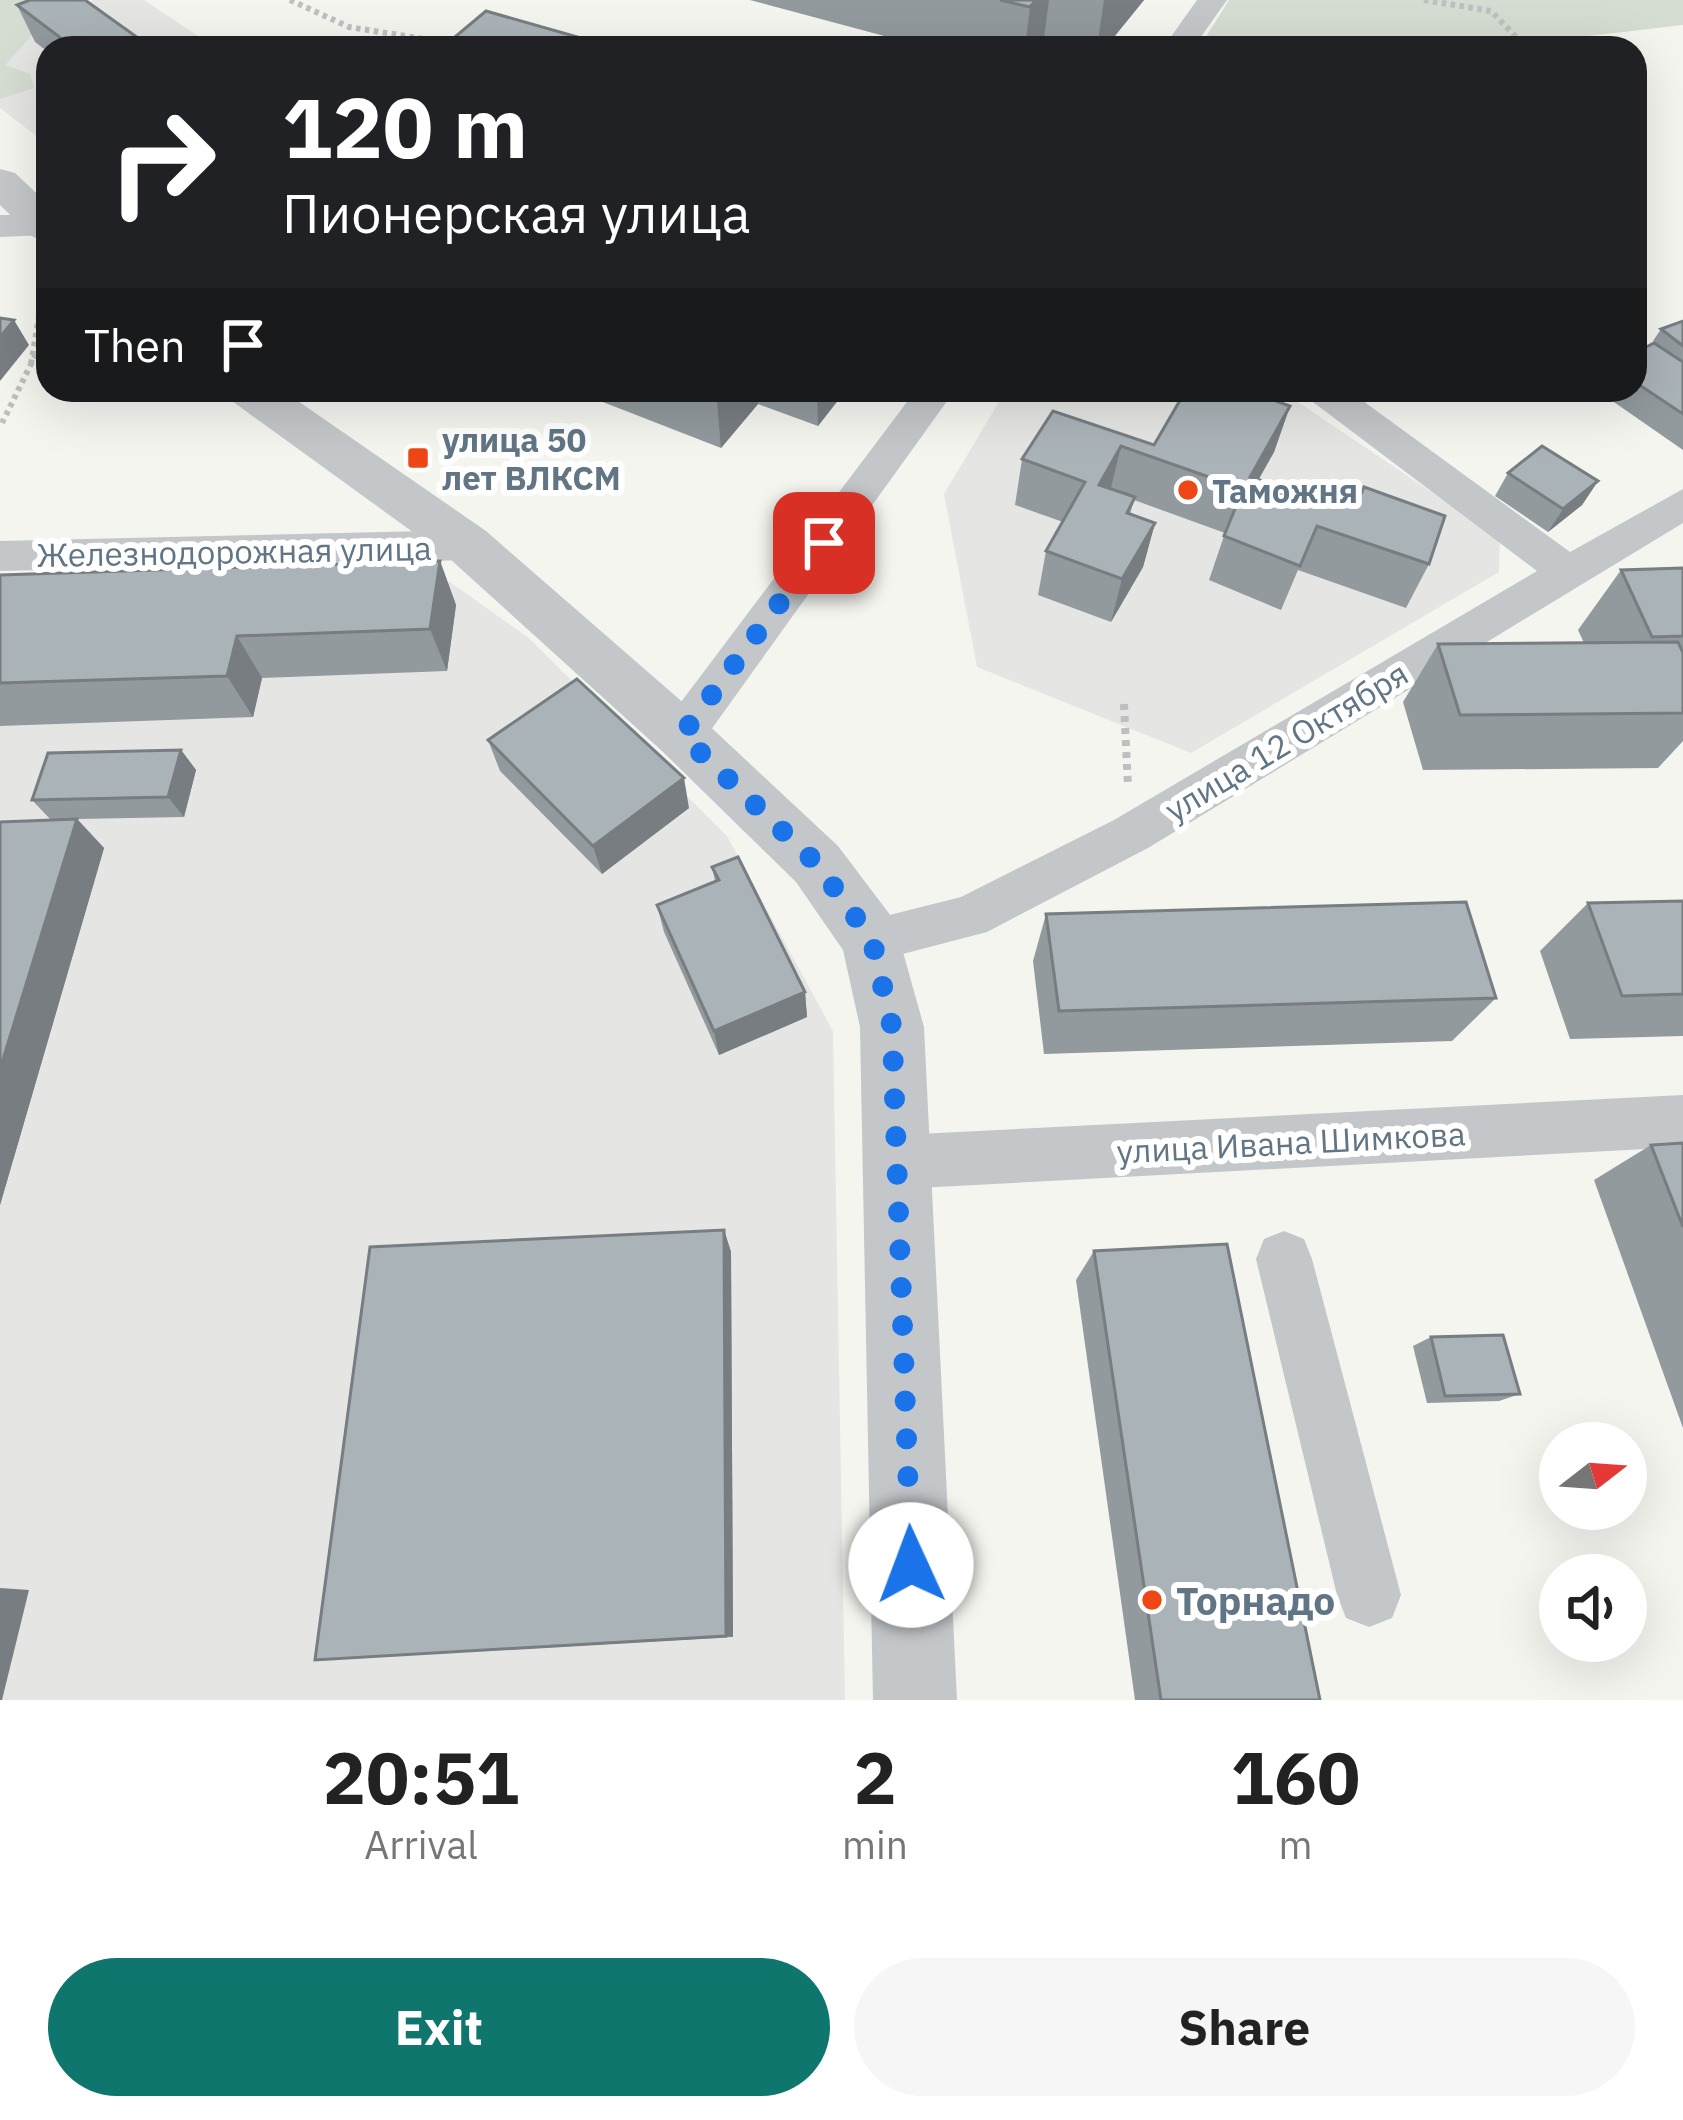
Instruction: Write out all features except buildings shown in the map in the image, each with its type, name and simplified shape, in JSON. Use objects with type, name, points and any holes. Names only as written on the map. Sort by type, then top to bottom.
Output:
[{"type":"street","points":[[1186,36],[1212,0]]},
{"type":"street","points":[[0,182],[36,226]]},
{"type":"street","points":[[0,226],[36,236]]},
{"type":"street","points":[[266,402],[468,545],[682,735],[817,864],[872,940],[892,1027],[915,1700]]},
{"type":"street","points":[[682,735],[927,402]]},
{"type":"street","points":[[1338,402],[1568,572]]},
{"type":"street","name":"улица 12 Октября","points":[[872,940],[970,917],[1131,834],[1683,504]]},
{"type":"street","name":"Железнодорожная улица","points":[[0,556],[468,545]]},
{"type":"street","name":"улица Ивана Шимкова","points":[[899,1162],[1683,1121]]},
{"type":"street","points":[[1283,1258],[1369,1595]]},
{"type":"path","points":[[290,0],[349,27],[406,36]]},
{"type":"path","points":[[1424,0],[1491,11],[1515,36]]},
{"type":"path","points":[[31,364],[36,325]]},
{"type":"path","points":[[2,423],[36,358]]},
{"type":"path","points":[[1124,704],[1131,834]]},
{"type":"shaded area","points":[[0,0],[89,0],[88,9],[39,27],[5,65],[30,74],[34,88],[0,99]]},
{"type":"shaded area","points":[[93,0],[144,0],[198,36],[36,36],[36,136],[0,108],[0,40]]},
{"type":"shaded area","points":[[1229,0],[1683,0],[1683,25],[1589,36],[1206,36]]},
{"type":"shaded area","points":[[999,402],[1298,402],[1500,538],[1499,572],[1191,753],[977,667],[944,494]]},
{"type":"shaded area","points":[[450,582],[529,638],[727,836],[833,1031],[845,1700],[0,1700],[0,592]]},
{"type":"place","name":"улица 50 лет ВЛКСМ","points":[[418,458]]},
{"type":"place","name":"Таможня","points":[[1188,490]]},
{"type":"place","name":"Торнадо","points":[[1152,1600]]},
{"type":"route","points":[[824,543],[682,735],[817,864],[872,940],[892,1027],[911,1565]]}]
